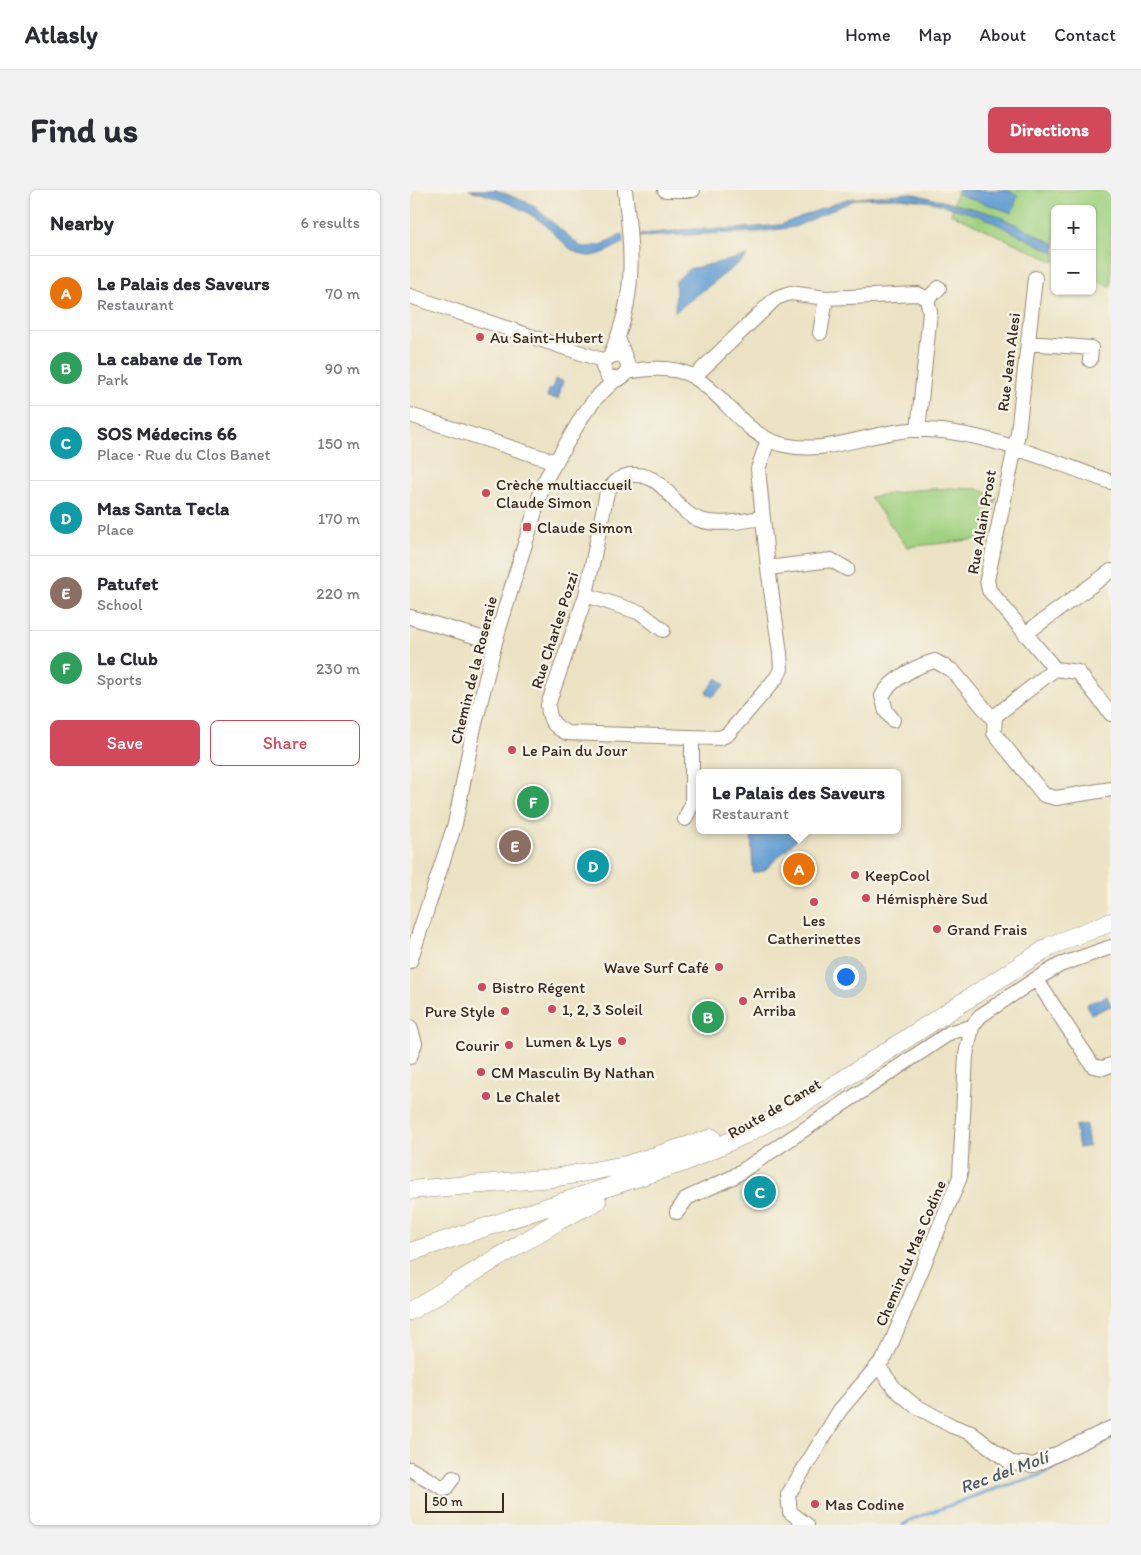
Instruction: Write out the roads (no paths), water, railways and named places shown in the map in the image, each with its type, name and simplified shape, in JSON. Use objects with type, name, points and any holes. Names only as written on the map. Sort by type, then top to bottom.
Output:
[{"type":"main road","name":"Route de Canet","points":[[410,1243],[669,1162],[747,1129],[902,1029],[1045,941],[1073,928],[1111,915]]},
{"type":"main road","name":"Route de Canet","points":[[410,1252],[682,1163],[830,1088],[1050,946],[1111,922]]},
{"type":"main road","points":[[412,1188],[553,1178],[626,1165],[747,1129]]},
{"type":"main road","points":[[410,1311],[569,1215],[595,1202],[684,1168],[747,1129]]},
{"type":"street","name":"Chemin de la Roseraie","points":[[410,961],[456,824],[473,732],[496,642],[544,482],[596,398],[609,367],[618,338],[630,289],[632,259],[625,190]]},
{"type":"street","points":[[665,190],[693,190]]},
{"type":"street","name":"Rue Jean Alesi","points":[[1014,449],[1035,278]]},
{"type":"street","points":[[927,299],[939,288]]},
{"type":"street","points":[[694,377],[776,298],[790,293],[826,298],[918,294],[927,299],[930,312],[918,430]]},
{"type":"street","points":[[410,296],[609,367],[623,378],[626,363],[618,338]]},
{"type":"street","points":[[820,333],[826,298]]},
{"type":"street","points":[[1028,343],[1091,348],[1090,360]]},
{"type":"street","points":[[609,367],[617,354],[626,363],[644,369],[661,369],[694,377],[753,432],[768,440],[784,445],[818,448],[918,430],[959,433],[1014,449],[1111,482]]},
{"type":"street","points":[[410,415],[556,462]]},
{"type":"street","name":"Rue Charles Pozzi","points":[[762,518],[716,523],[701,520],[689,515],[661,484],[650,477],[626,474],[614,482],[607,492],[586,596],[548,704],[549,718],[556,728],[567,733],[720,738],[728,734],[777,677],[781,669],[762,518],[758,469],[768,440]]},
{"type":"street","name":"Rue Alain Prost","points":[[1014,449],[987,580],[989,590],[1055,669]]},
{"type":"street","points":[[768,568],[831,560],[847,569]]},
{"type":"street","points":[[1025,634],[1111,571]]},
{"type":"street","points":[[586,596],[641,613],[663,630]]},
{"type":"street","points":[[410,617],[496,642]]},
{"type":"street","points":[[893,720],[886,711],[882,696],[886,688],[922,664],[936,661],[952,671],[993,719],[994,732],[1044,795],[1056,798],[1111,790]]},
{"type":"street","points":[[993,719],[1055,669],[1078,672],[1111,714]]},
{"type":"street","points":[[685,819],[692,804],[692,737]]},
{"type":"street","points":[[678,1212],[687,1198],[733,1177],[951,1032],[972,1027],[980,1016],[1036,979],[1060,966],[1111,947]]},
{"type":"street","points":[[1036,979],[1092,1066],[1103,1068],[1111,1065]]},
{"type":"street","points":[[410,1027],[415,1042],[410,1058]]},
{"type":"street","name":"Chemin du Mas Codine","points":[[807,1525],[790,1512],[788,1495],[840,1410],[886,1356],[960,1177],[966,1055],[972,1027]]},
{"type":"street","points":[[878,1366],[895,1389],[914,1405],[952,1426],[971,1433],[1010,1463],[1034,1465],[1111,1428]]},
{"type":"street","points":[[410,1469],[445,1489],[453,1478]]},
{"type":"water","points":[[469,190],[496,190],[531,204],[580,246],[603,245],[622,234],[623,243],[598,255],[588,256],[577,253],[543,223],[526,212],[498,199]]},
{"type":"water","points":[[960,190],[1005,190],[1018,195],[1012,213],[958,194]]},
{"type":"water","points":[[910,193],[994,214],[1051,242],[1051,251],[983,217],[932,202],[900,198],[857,199],[795,227],[759,232],[634,237],[634,235],[693,229],[734,229],[780,225],[847,199]]},
{"type":"water","points":[[748,256],[675,312],[676,281],[689,269]]},
{"type":"water","points":[[555,379],[563,381],[558,399],[547,397],[549,389],[552,390]]},
{"type":"water","points":[[717,678],[725,685],[712,697],[706,692]]},
{"type":"water","points":[[751,834],[802,834],[764,871],[753,873]]},
{"type":"water","points":[[1107,996],[1111,1006],[1091,1014],[1087,1004]]},
{"type":"water","points":[[1086,1124],[1089,1146],[1079,1148],[1075,1126]]},
{"type":"waterway","name":"Rec del Molí","points":[[903,1525],[913,1519],[986,1492],[1041,1475],[1111,1439]]},
{"type":"place","name":"Au Saint-Hubert","points":[[480,337]]},
{"type":"place","name":"Crèche multiaccueil Claude Simon","points":[[486,493]]},
{"type":"place","name":"Claude Simon","points":[[527,527]]},
{"type":"place","name":"Le Pain du Jour","points":[[512,750]]},
{"type":"place","name":"Le Club","points":[[533,802]]},
{"type":"place","name":"Patufet","points":[[515,846]]},
{"type":"place","name":"Mas Santa Tecla","points":[[593,866]]},
{"type":"place","name":"Le Palais des Saveurs","points":[[799,869]]},
{"type":"place","name":"KeepCool","points":[[855,875]]},
{"type":"place","name":"Hémisphère Sud","points":[[866,898]]},
{"type":"place","name":"Les Catherinettes","points":[[814,902]]},
{"type":"place","name":"Grand Frais","points":[[937,929]]},
{"type":"place","name":"Wave Surf Café","points":[[719,967]]},
{"type":"place","name":"Bistro Régent","points":[[482,987]]},
{"type":"place","name":"Arriba Arriba","points":[[743,1001]]},
{"type":"place","name":"1, 2, 3 Soleil","points":[[552,1009]]},
{"type":"place","name":"Pure Style","points":[[505,1011]]},
{"type":"place","name":"La cabane de Tom","points":[[708,1017]]},
{"type":"place","name":"Lumen & Lys","points":[[622,1041]]},
{"type":"place","name":"Courir","points":[[509,1045]]},
{"type":"place","name":"CM Masculin By Nathan","points":[[481,1072]]},
{"type":"place","name":"Le Chalet","points":[[486,1096]]},
{"type":"place","name":"SOS Médecins 66","points":[[760,1192]]},
{"type":"place","name":"Mas Codine","points":[[815,1504]]}]
